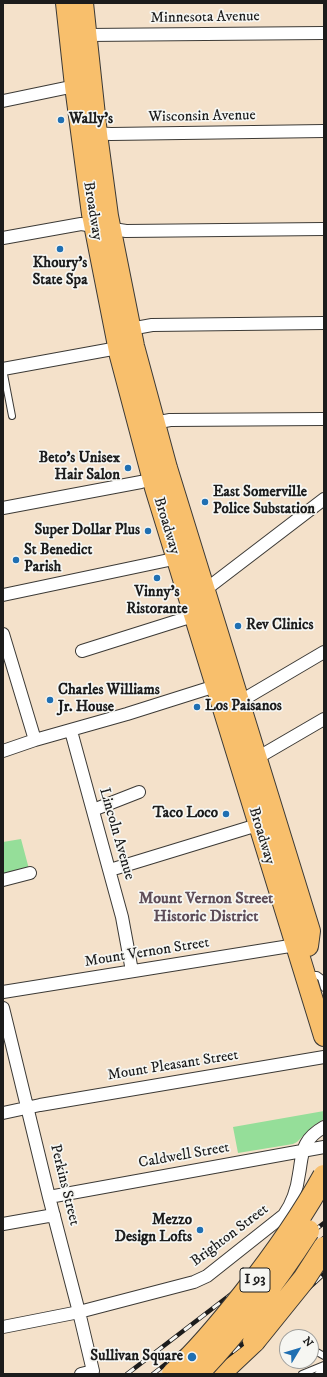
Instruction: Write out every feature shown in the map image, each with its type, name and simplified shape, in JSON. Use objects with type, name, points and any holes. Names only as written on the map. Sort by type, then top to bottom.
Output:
[{"type":"highway","name":"I 93","points":[[173,1374],[208,1337],[258,1276],[303,1212],[324,1176]]},
{"type":"highway","name":"I 93","points":[[197,1374],[222,1347],[272,1286],[324,1206]]},
{"type":"highway","name":"I 93","points":[[228,1374],[304,1279],[324,1248]]},
{"type":"highway","points":[[219,1374],[254,1341]]},
{"type":"main road","name":"Broadway","points":[[66,3],[74,86],[89,133]]},
{"type":"main road","name":"Broadway","points":[[84,3],[87,35],[89,133],[102,228],[124,339],[159,473],[185,557],[193,616],[224,683]]},
{"type":"main road","name":"Broadway","points":[[124,339],[154,423],[159,473]]},
{"type":"main road","name":"Broadway","points":[[185,557],[205,590],[224,683],[231,707],[267,822],[309,940],[305,976],[324,1036]]},
{"type":"main road","name":"Broadway","points":[[231,707],[256,758],[267,822]]},
{"type":"street","name":"Minnesota Avenue","points":[[87,35],[324,33]]},
{"type":"street","points":[[3,101],[74,86]]},
{"type":"street","name":"Wisconsin Avenue","points":[[89,133],[324,131]]},
{"type":"street","points":[[3,238],[81,224],[126,231],[324,229]]},
{"type":"street","points":[[3,369],[124,339],[152,325],[324,323]]},
{"type":"street","points":[[154,423],[170,420],[324,419]]},
{"type":"street","points":[[3,508],[159,473]]},
{"type":"street","points":[[82,651],[193,616],[205,590],[324,500]]},
{"type":"street","points":[[3,595],[185,557]]},
{"type":"street","points":[[3,634],[35,740]]},
{"type":"street","points":[[231,707],[324,652]]},
{"type":"street","points":[[3,751],[224,683]]},
{"type":"street","points":[[256,758],[324,719]]},
{"type":"street","name":"Lincoln Avenue","points":[[71,731],[122,917],[132,971]]},
{"type":"street","points":[[93,810],[140,792]]},
{"type":"street","points":[[110,870],[267,822]]},
{"type":"street","points":[[3,880],[30,874]]},
{"type":"street","name":"Mount Vernon Street","points":[[3,992],[309,940]]},
{"type":"street","name":"Perkins Street","points":[[3,1008],[93,1371],[81,1374]]},
{"type":"street","name":"Mount Pleasant Street","points":[[3,1113],[28,1107],[324,1056]]},
{"type":"street","name":"Brighton Street","points":[[3,1327],[79,1312],[194,1282],[207,1276],[284,1215],[295,1197],[302,1151],[307,1142],[324,1126]]},
{"type":"street","name":"Caldwell Street","points":[[49,1197],[324,1147]]},
{"type":"street","points":[[3,1224],[54,1215]]},
{"type":"lane","points":[[3,369],[12,416]]},
{"type":"lane","points":[[305,976],[317,975],[321,978],[324,988]]},
{"type":"lane","points":[[324,1351],[317,1352],[324,1356]]},
{"type":"lane","points":[[302,1374],[324,1365]]},
{"type":"lane","points":[[318,1374],[324,1369]]},
{"type":"green space","points":[[21,839],[29,869],[3,876],[3,842]]},
{"type":"green space","points":[[324,1111],[324,1119],[313,1126],[293,1144],[238,1153],[233,1127]]},
{"type":"railway","points":[[127,1374],[324,1223]]},
{"type":"railway","points":[[153,1374],[324,1238]]},
{"type":"railway","points":[[178,1374],[273,1300],[324,1255]]},
{"type":"railway","points":[[193,1374],[271,1314],[324,1265]]},
{"type":"railway","points":[[204,1374],[275,1319],[324,1274]]},
{"type":"place","name":"Wally's","points":[[61,120]]},
{"type":"place","name":"Khoury's State Spa","points":[[60,249]]},
{"type":"place","name":"Beto's Unisex Hair Salon","points":[[128,468]]},
{"type":"place","name":"East Somerville Police Substation","points":[[205,502]]},
{"type":"place","name":"Super Dollar Plus","points":[[148,531]]},
{"type":"place","name":"St Benedict Parish","points":[[16,560]]},
{"type":"place","name":"Vinny's Ristorante","points":[[157,578]]},
{"type":"place","name":"Rev Clinics","points":[[238,626]]},
{"type":"place","name":"Charles Williams Jr. House","points":[[50,700]]},
{"type":"place","name":"Los Paisanos","points":[[197,707]]},
{"type":"place","name":"Taco Loco","points":[[226,814]]},
{"type":"place","name":"Mezzo Design Lofts","points":[[200,1230]]},
{"type":"place","name":"Sullivan Square","points":[[192,1357]]},
{"type":"district","name":"Mount Vernon Street Historic District","points":[[206,909]]}]
